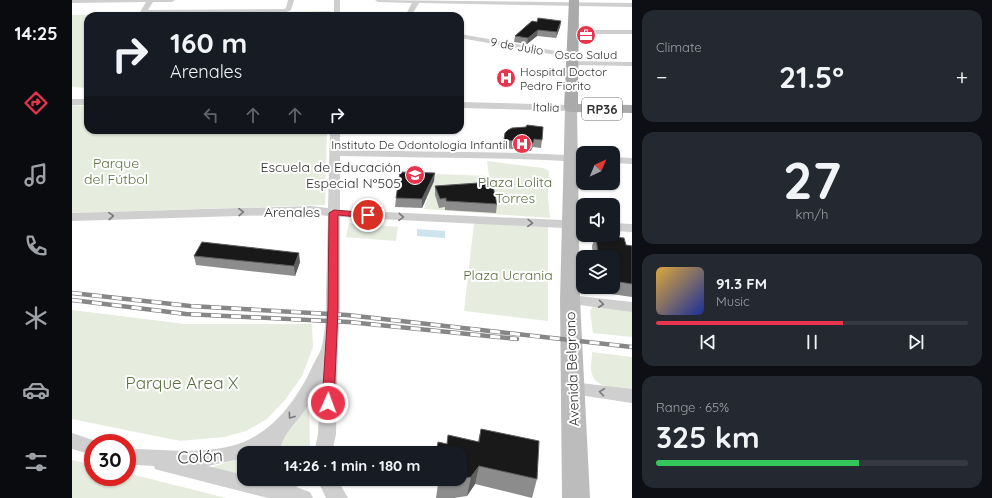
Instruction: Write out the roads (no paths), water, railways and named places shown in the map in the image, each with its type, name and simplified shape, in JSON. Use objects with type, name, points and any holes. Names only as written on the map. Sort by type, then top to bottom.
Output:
[{"type":"main road","name":"Avenida Belgrano","points":[[574,2],[571,108],[575,161],[576,225],[570,300],[576,498]]},
{"type":"main road","name":"Italia","points":[[571,108],[632,110]]},
{"type":"street","points":[[148,12],[143,11],[151,0]]},
{"type":"street","points":[[72,1],[172,0]]},
{"type":"street","points":[[197,12],[288,10],[291,0]]},
{"type":"street","points":[[336,12],[337,0]]},
{"type":"street","points":[[378,0],[574,2],[632,5]]},
{"type":"street","points":[[410,12],[416,0]]},
{"type":"street","points":[[574,32],[632,32]]},
{"type":"street","name":"9 de Julio","points":[[464,37],[573,59],[632,64]]},
{"type":"street","points":[[72,102],[84,102]]},
{"type":"street","name":"Italia","points":[[464,105],[571,108]]},
{"type":"street","name":"Colón","points":[[324,446],[327,434],[330,345],[333,309],[336,134]]},
{"type":"street","points":[[335,152],[575,161]]},
{"type":"street","points":[[620,160],[632,161]]},
{"type":"street","name":"Arenales","points":[[72,217],[311,210],[334,213],[576,225]]},
{"type":"street","points":[[620,227],[632,228]]},
{"type":"street","points":[[570,300],[632,307]]},
{"type":"street","name":"Colón","points":[[136,456],[186,458],[228,456],[258,444],[278,431],[308,391],[330,345]]},
{"type":"street","points":[[572,388],[632,396]]},
{"type":"street","points":[[271,446],[278,431]]},
{"type":"street","points":[[72,441],[84,444]]},
{"type":"street","points":[[136,457],[286,487]]},
{"type":"street","points":[[329,486],[338,498]]},
{"type":"water","points":[[417,229],[445,231],[445,238],[417,236]]},
{"type":"railway","points":[[72,293],[190,306],[347,315],[632,347]]},
{"type":"railway","points":[[72,300],[186,314],[349,322],[517,339]]},
{"type":"place","name":"Osco Salud","points":[[586,35]]},
{"type":"place","name":"Hospital Doctor Pedro Fiorito","points":[[506,78]]},
{"type":"place","name":"Instituto De Odontologia Infantil","points":[[522,144]]},
{"type":"place","name":"Escuela de Educación Especial N°505","points":[[415,175]]},
{"type":"park label","name":"Parque del Fútbol","points":[[116,172]]},
{"type":"park label","name":"Plaza Lolita Torres","points":[[515,190]]},
{"type":"park label","name":"Plaza Ucrania","points":[[508,275]]},
{"type":"park label","name":"Parque Area X","points":[[182,382]]}]
